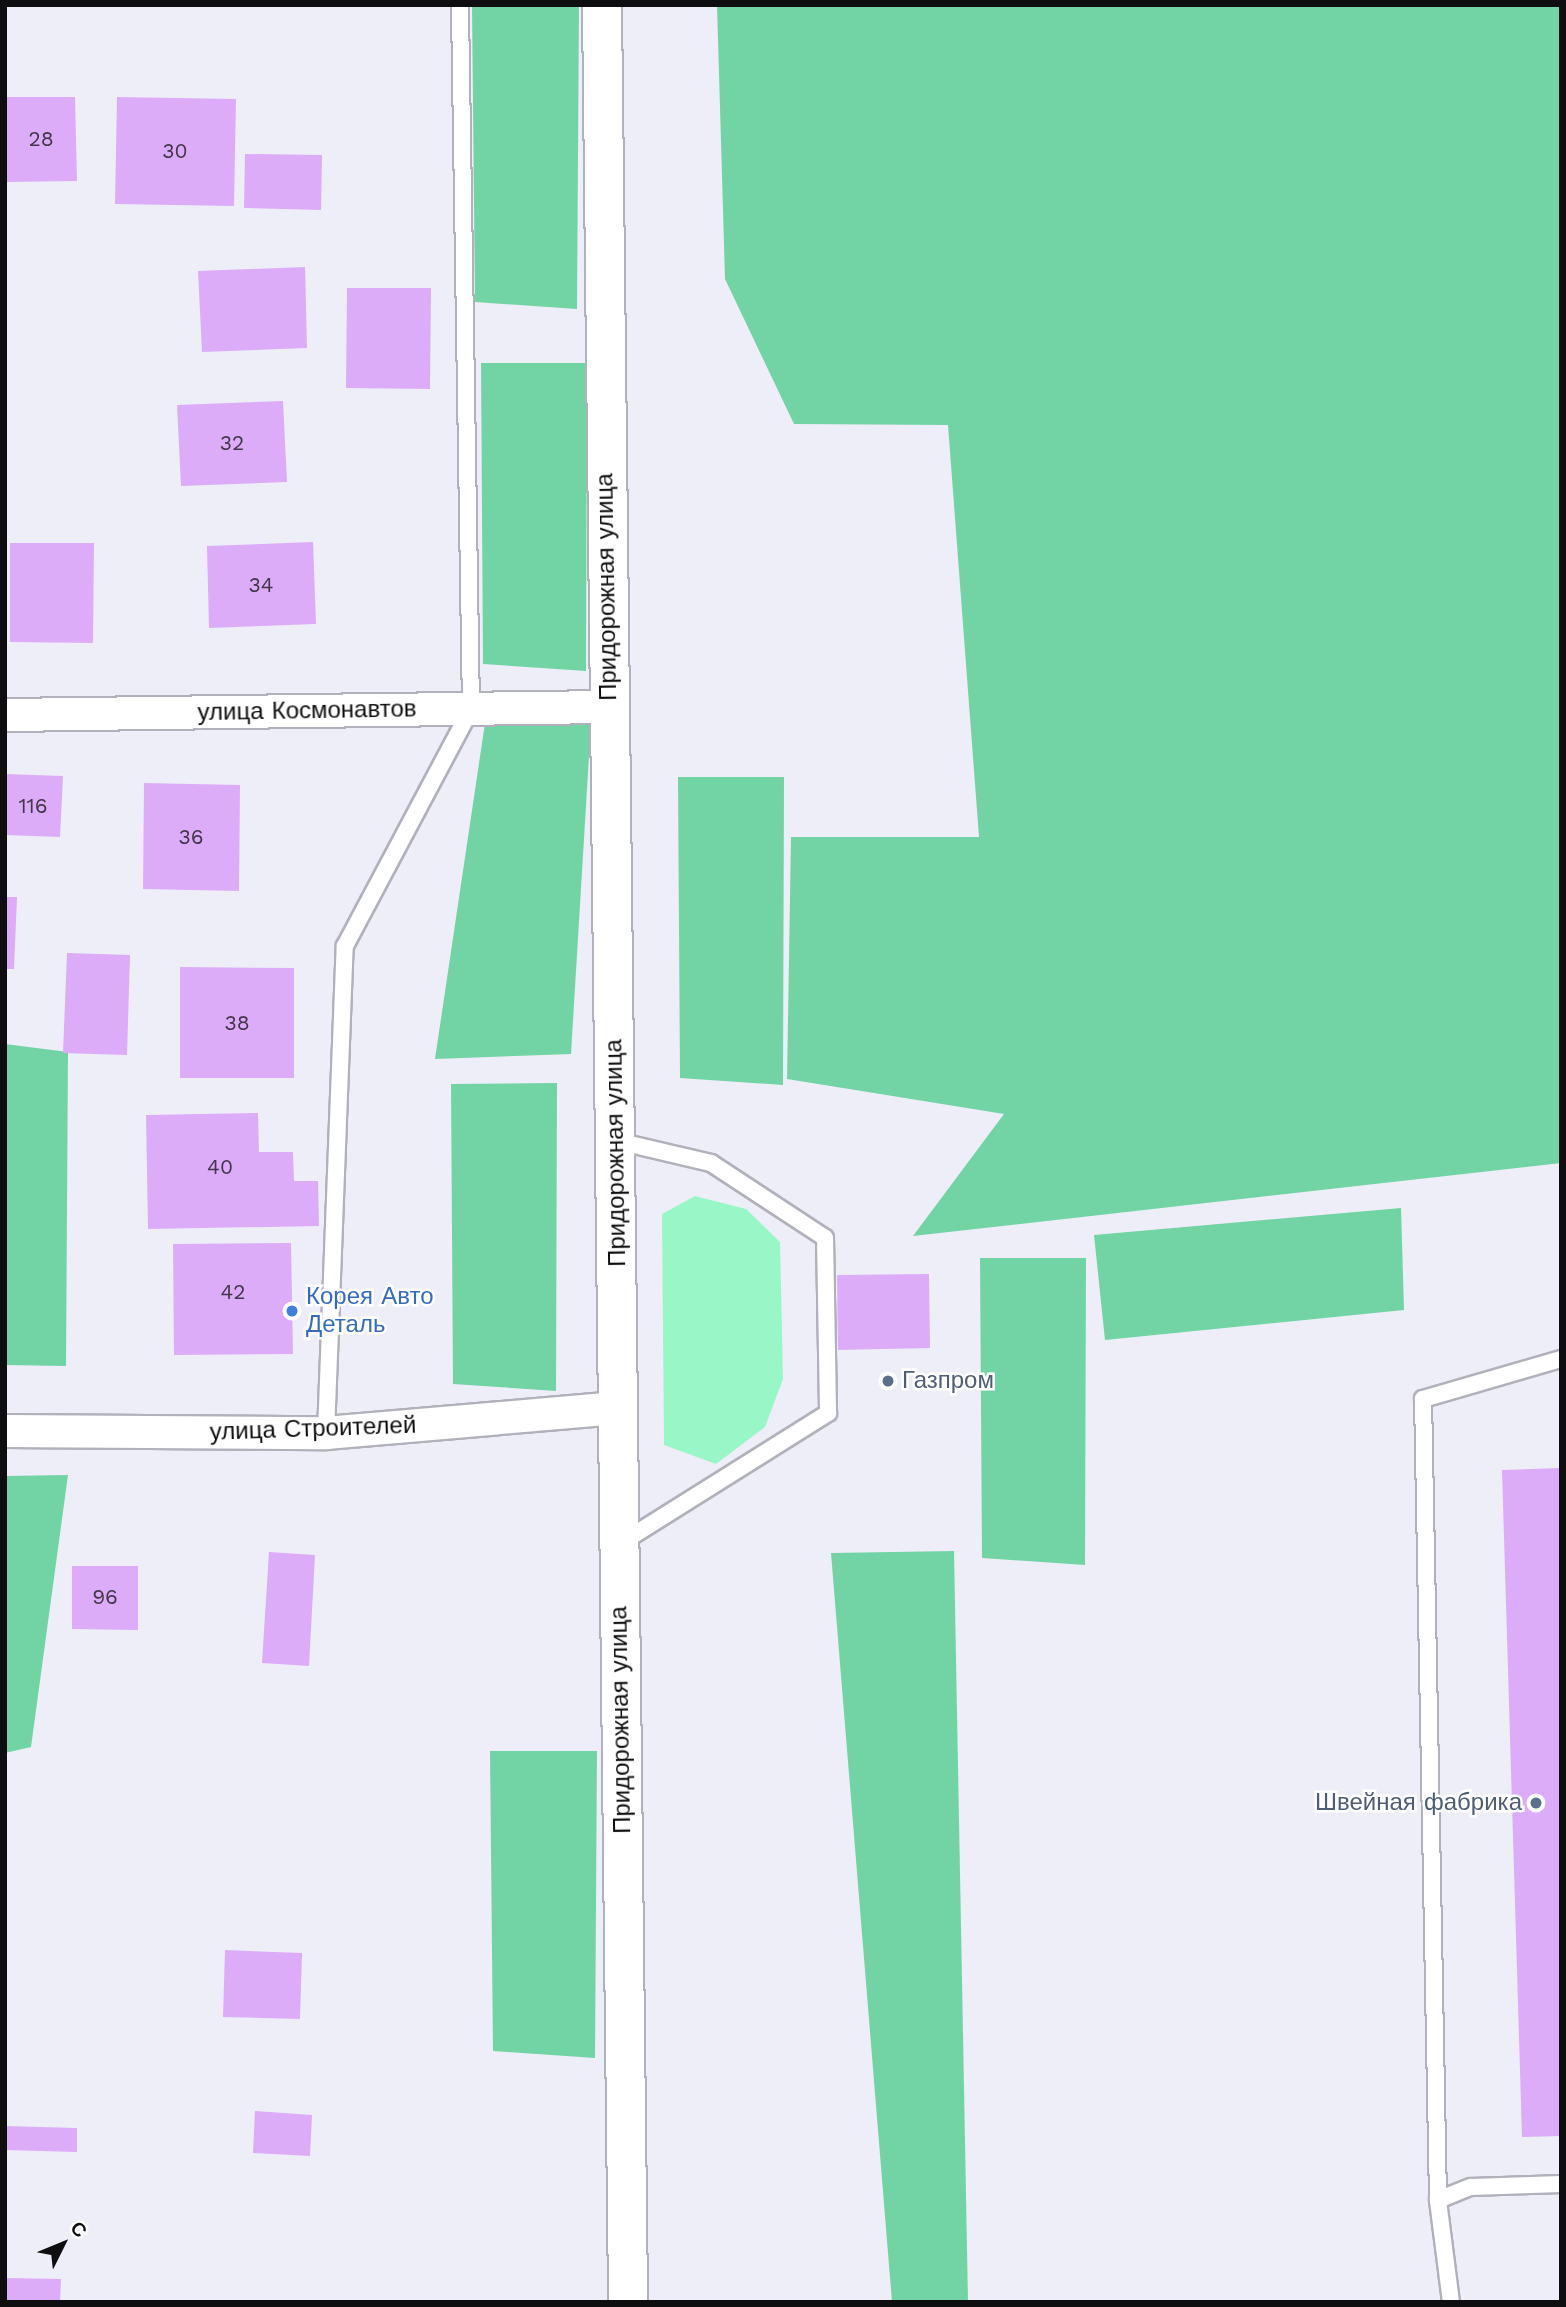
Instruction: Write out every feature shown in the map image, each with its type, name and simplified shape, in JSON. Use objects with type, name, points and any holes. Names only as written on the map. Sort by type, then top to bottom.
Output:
[{"type":"main road","name":"Придорожная улица","points":[[602,5],[608,707],[617,1141],[628,2302]]},
{"type":"street","name":"улица Космонавтов","points":[[5,715],[608,707]]},
{"type":"street","name":"улица Строителей","points":[[5,1432],[326,1433],[620,1408]]},
{"type":"lane","points":[[326,1433],[345,946],[471,709],[460,5]]},
{"type":"lane","points":[[617,1141],[711,1163],[825,1238],[828,1413],[619,1544]]},
{"type":"lane","points":[[1451,2302],[1438,2200],[1423,1399],[1561,1359]]},
{"type":"lane","points":[[1438,2200],[1471,2187],[1561,2184]]},
{"type":"green space","points":[[472,5],[579,5],[577,309],[475,302]]},
{"type":"green space","points":[[717,5],[1561,5],[1561,1163],[913,1236],[1004,1114],[787,1079],[791,837],[979,837],[948,425],[794,424],[725,279]]},
{"type":"green space","points":[[481,363],[587,363],[586,671],[483,664]]},
{"type":"green space","points":[[485,723],[591,723],[571,1054],[435,1059]]},
{"type":"green space","points":[[678,777],[784,777],[783,1085],[680,1078]]},
{"type":"green space","points":[[5,1044],[68,1052],[66,1366],[5,1365]]},
{"type":"green space","points":[[557,1083],[556,1391],[453,1384],[451,1084]]},
{"type":"green space","points":[[695,1196],[746,1209],[780,1242],[783,1379],[765,1427],[716,1464],[664,1445],[662,1214]]},
{"type":"green space","points":[[1401,1208],[1404,1310],[1105,1340],[1094,1235]]},
{"type":"green space","points":[[980,1258],[1086,1258],[1085,1565],[982,1558]]},
{"type":"green space","points":[[68,1475],[31,1747],[5,1753],[5,1476]]},
{"type":"green space","points":[[954,1551],[968,2302],[892,2302],[831,1553]]},
{"type":"green space","points":[[490,1751],[597,1751],[595,2058],[493,2051]]},
{"type":"building","points":[[5,97],[75,97],[77,181],[5,182]]},
{"type":"building","points":[[117,97],[236,99],[234,206],[115,204]]},
{"type":"building","points":[[245,154],[322,155],[321,210],[244,208]]},
{"type":"building","points":[[305,267],[307,348],[202,352],[198,271]]},
{"type":"building","points":[[347,288],[431,288],[430,389],[346,388]]},
{"type":"building","points":[[283,401],[287,482],[181,486],[177,405]]},
{"type":"building","points":[[313,542],[316,624],[209,628],[207,546]]},
{"type":"building","points":[[10,543],[94,543],[93,643],[10,642]]},
{"type":"building","points":[[5,774],[63,776],[60,837],[5,835]]},
{"type":"building","points":[[144,783],[240,785],[239,891],[143,889]]},
{"type":"building","points":[[5,897],[17,897],[14,969],[5,969]]},
{"type":"building","points":[[67,953],[130,955],[127,1055],[63,1053]]},
{"type":"building","points":[[180,967],[294,968],[294,1078],[180,1078]]},
{"type":"building","points":[[258,1113],[259,1152],[293,1152],[294,1181],[318,1181],[319,1226],[148,1229],[146,1115]]},
{"type":"building","points":[[291,1243],[293,1354],[174,1355],[173,1244]]},
{"type":"building","points":[[929,1274],[930,1348],[838,1350],[837,1275]]},
{"type":"building","name":"Швейная фабрика","points":[[1561,1468],[1561,2136],[1522,2137],[1502,1470]]},
{"type":"building","points":[[269,1552],[315,1555],[309,1666],[262,1663]]},
{"type":"building","points":[[72,1566],[138,1566],[138,1630],[72,1629]]},
{"type":"building","points":[[225,1950],[302,1953],[300,2019],[223,2017]]},
{"type":"building","points":[[255,2111],[312,2115],[310,2156],[253,2153]]},
{"type":"building","points":[[5,2126],[77,2128],[77,2152],[5,2150]]},
{"type":"building","points":[[5,2278],[61,2279],[60,2302],[5,2302]]},
{"type":"place","name":"Корея Авто Деталь","points":[[292,1311]]},
{"type":"place","name":"Газпром","points":[[888,1381]]},
{"type":"place","name":"Швейная фабрика","points":[[1536,1803]]}]
